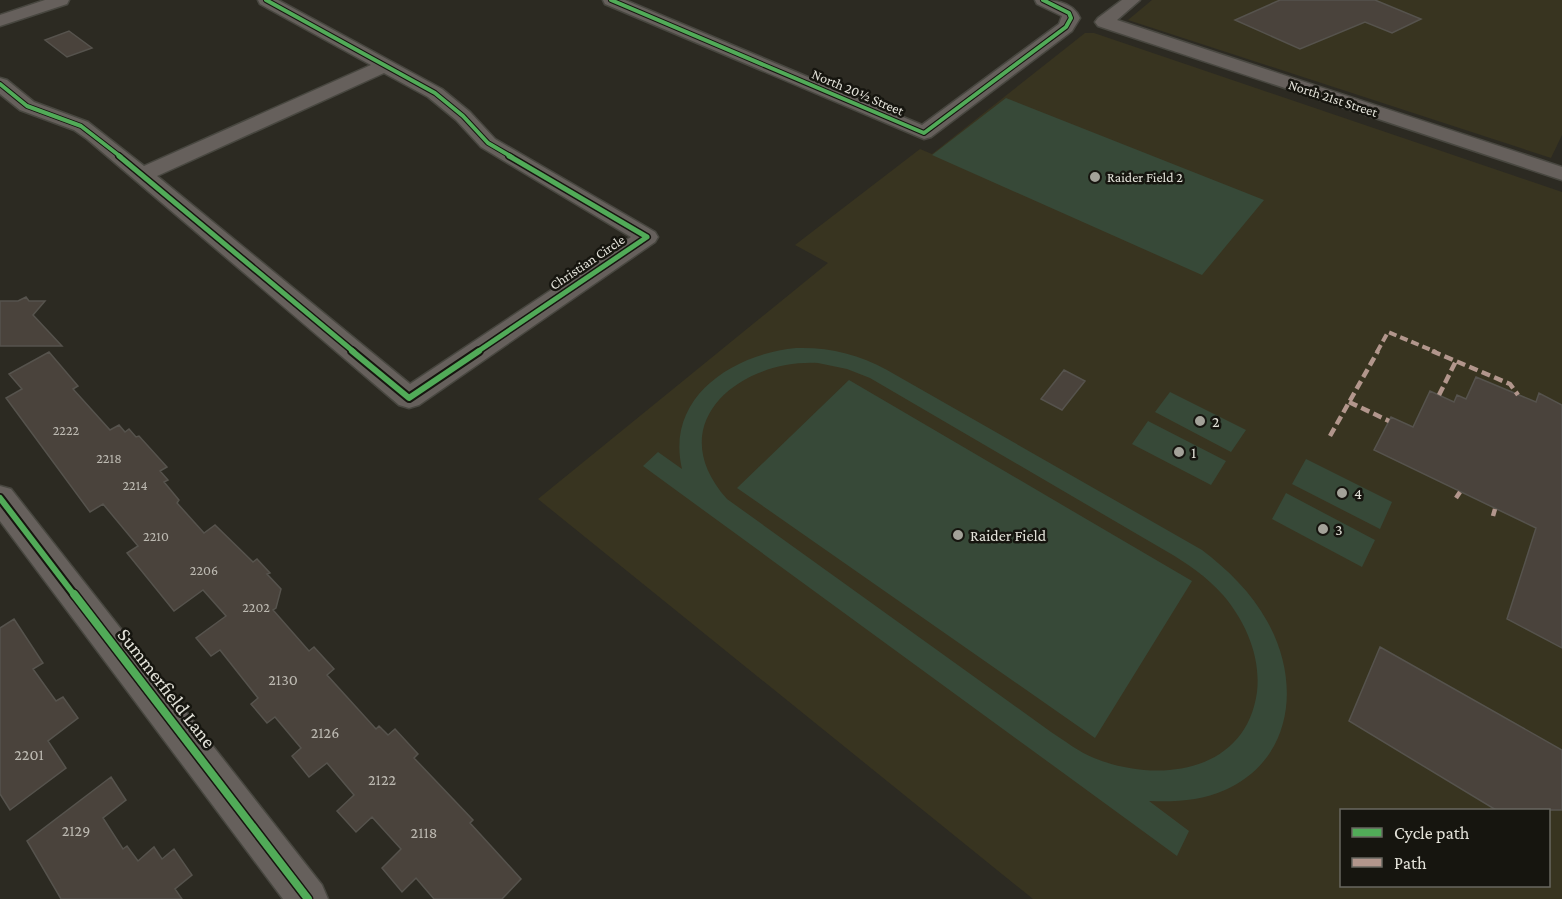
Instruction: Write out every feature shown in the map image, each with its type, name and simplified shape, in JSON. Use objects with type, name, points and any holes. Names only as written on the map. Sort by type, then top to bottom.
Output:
[{"type":"street","points":[[0,21],[62,0]]},
{"type":"street","name":"Christian Circle","points":[[142,175],[409,398],[646,237],[488,143],[463,116],[435,93],[266,0]]},
{"type":"street","name":"North 20½ Street","points":[[611,0],[924,133],[1060,32],[1071,18],[1064,10],[1043,0]]},
{"type":"street","name":"North 21st Street","points":[[1132,0],[1104,22],[1562,174]]},
{"type":"street","points":[[0,84],[27,106],[81,126],[142,175],[386,65]]},
{"type":"street","name":"Summerfield Lane","points":[[0,498],[308,899]]},
{"type":"shaded area","points":[[1152,0],[1562,0],[1562,135],[1551,158],[1128,20]]},
{"type":"shaded area","points":[[1085,33],[1094,33],[1562,192],[1562,899],[1033,899],[538,499],[828,263],[795,245],[920,149],[932,154]]},
{"type":"green space","name":"Raider Field 2","points":[[1006,98],[1264,200],[1202,275],[932,155]]},
{"type":"green space","points":[[796,348],[820,349],[843,353],[876,364],[1202,550],[1221,565],[1246,591],[1261,610],[1278,644],[1287,693],[1285,716],[1278,739],[1265,759],[1248,776],[1225,790],[1197,799],[1149,801],[1189,831],[1177,856],[643,466],[658,452],[682,469],[679,443],[684,421],[694,401],[709,384],[728,370],[749,359]],"holes":[[[818,363],[847,369],[870,378],[1174,556],[1217,588],[1245,628],[1257,666],[1257,692],[1249,719],[1236,740],[1217,755],[1195,765],[1171,770],[1145,770],[1119,766],[1088,756],[1051,732],[727,499],[708,471],[702,446],[706,422],[718,401],[737,384],[761,372],[789,365]]]},
{"type":"green space","name":"Raider Field","points":[[849,380],[1192,581],[1095,738],[737,488]]},
{"type":"green space","name":"2","points":[[1170,392],[1246,430],[1231,452],[1155,412]]},
{"type":"green space","name":"1","points":[[1148,421],[1226,461],[1211,485],[1132,444]]},
{"type":"green space","name":"4","points":[[1306,459],[1392,502],[1380,529],[1292,484]]},
{"type":"green space","name":"3","points":[[1286,493],[1375,540],[1362,567],[1272,519]]},
{"type":"building","points":[[1280,0],[1375,0],[1421,19],[1392,33],[1365,22],[1300,49],[1235,20]]},
{"type":"building","points":[[69,31],[92,48],[67,57],[45,40]]},
{"type":"building","points":[[26,297],[29,301],[45,301],[33,315],[62,346],[0,346],[0,301],[18,301]]},
{"type":"building","points":[[49,352],[78,386],[73,389],[110,430],[119,425],[125,432],[129,429],[136,437],[139,436],[167,467],[160,471],[168,480],[164,482],[179,500],[177,503],[204,533],[215,525],[253,562],[257,559],[270,573],[267,574],[281,589],[276,608],[273,610],[309,651],[314,647],[334,669],[327,675],[376,729],[379,726],[388,735],[395,729],[418,754],[414,758],[473,820],[470,823],[521,879],[502,899],[434,899],[416,878],[402,892],[382,868],[401,849],[372,817],[356,832],[337,811],[354,795],[327,763],[309,777],[292,756],[301,748],[275,717],[267,723],[251,704],[258,698],[220,650],[211,656],[196,638],[226,616],[203,590],[174,611],[127,553],[138,546],[103,504],[90,512],[6,398],[22,389],[9,374]]},
{"type":"building","points":[[1064,370],[1085,381],[1062,410],[1041,399]]},
{"type":"building","points":[[1476,377],[1536,402],[1539,393],[1562,405],[1562,648],[1507,619],[1536,528],[1374,450],[1391,417],[1413,427],[1430,391],[1454,402],[1457,395],[1466,399]]},
{"type":"building","points":[[14,619],[43,663],[33,669],[56,701],[63,697],[78,718],[48,741],[66,768],[10,810],[0,794],[0,628]]},
{"type":"building","points":[[1380,647],[1562,750],[1562,810],[1494,809],[1349,721]]},
{"type":"building","points":[[111,777],[126,800],[103,818],[123,849],[127,846],[138,861],[154,847],[162,859],[174,849],[192,875],[175,889],[182,899],[61,899],[27,841]]},
{"type":"marked path","points":[[1330,436],[1388,332],[1510,384],[1518,395]]},
{"type":"marked path","points":[[1439,395],[1456,361]]},
{"type":"marked path","points":[[1349,402],[1389,421]]},
{"type":"marked path","points":[[1456,498],[1460,492]]},
{"type":"marked path","points":[[1493,516],[1495,509]]},
{"type":"cycle path","points":[[0,84],[27,106],[81,126],[94,135],[409,398],[647,237],[488,143],[463,116],[435,93],[266,0]]},
{"type":"cycle path","points":[[611,0],[924,133],[1066,27],[1071,18],[1069,13],[1043,0]]},
{"type":"cycle path","points":[[0,498],[308,899]]},
{"type":"place","name":"Raider Field 2","points":[[1095,177]]},
{"type":"place","name":"2","points":[[1200,421]]},
{"type":"place","name":"1","points":[[1179,452]]},
{"type":"place","name":"4","points":[[1342,493]]},
{"type":"place","name":"3","points":[[1323,529]]},
{"type":"place","name":"Raider Field","points":[[958,535]]}]
